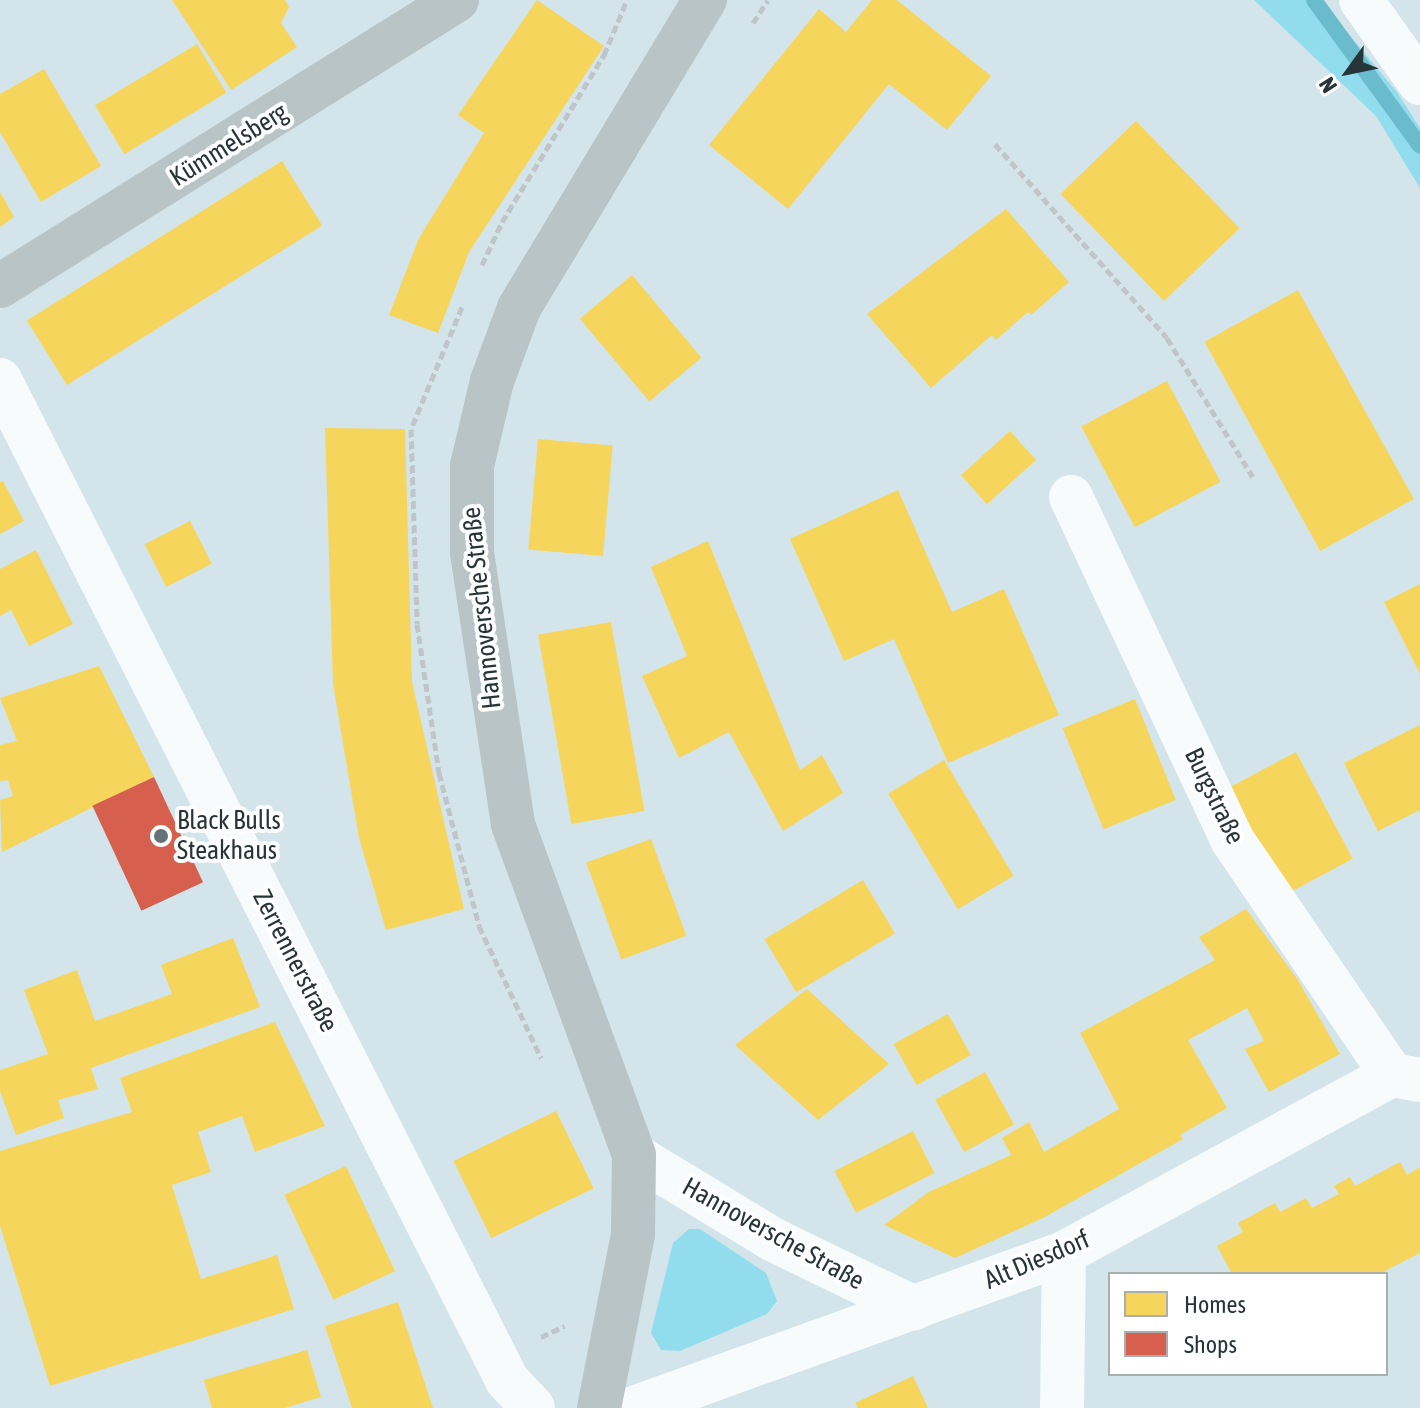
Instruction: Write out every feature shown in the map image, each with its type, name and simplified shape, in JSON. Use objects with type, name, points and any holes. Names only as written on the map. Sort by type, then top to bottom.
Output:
[{"type":"main road","name":"Kümmelsberg","points":[[0,286],[457,0]]},
{"type":"main road","name":"Hannoversche Straße","points":[[599,1408],[633,1234],[634,1155],[513,824],[472,552],[472,466],[492,381],[519,308],[705,0]]},
{"type":"street","points":[[1361,0],[1420,83]]},
{"type":"street","name":"Zerrennerstraße","points":[[0,380],[507,1380],[533,1408]]},
{"type":"street","name":"Burgstraße","points":[[1071,497],[1233,841],[1406,1078]]},
{"type":"street","name":"Alt Diesdorf","points":[[634,1408],[1064,1253],[1406,1078]]},
{"type":"street","name":"Hannoversche Straße","points":[[634,1155],[774,1240],[914,1308]]},
{"type":"street","points":[[1062,1408],[1064,1253]]},
{"type":"path","points":[[995,144],[1167,338],[1253,477]]},
{"type":"shaded area","points":[[1254,0],[1320,0],[1397,92],[1420,128],[1420,188],[1376,116]]},
{"type":"shaded area","points":[[689,1229],[700,1229],[766,1273],[777,1301],[767,1314],[680,1351],[661,1350],[651,1333],[673,1243]]},
{"type":"building: Homes","points":[[172,0],[285,0],[289,7],[281,23],[297,47],[231,90]]},
{"type":"building: Homes","points":[[537,0],[604,46],[469,252],[438,333],[389,315],[419,238],[484,133],[458,115]]},
{"type":"building: Homes","points":[[872,0],[897,0],[991,76],[947,130],[889,84],[788,209],[709,145],[819,9],[846,32]]},
{"type":"building: Homes","points":[[197,44],[226,93],[124,154],[95,105]]},
{"type":"building: Homes","points":[[44,69],[101,166],[41,202],[0,132],[0,94]]},
{"type":"building: Homes","points":[[1136,121],[1240,228],[1164,301],[1060,194]]},
{"type":"building: Homes","points":[[282,161],[322,225],[67,385],[27,321]]},
{"type":"building: Homes","points":[[0,192],[14,217],[0,227]]},
{"type":"building: Homes","points":[[1006,209],[1069,282],[996,340],[992,335],[931,388],[867,314]]},
{"type":"building: Homes","points":[[632,275],[701,358],[649,401],[580,319]]},
{"type":"building: Homes","points":[[1298,290],[1414,499],[1320,551],[1204,342]]},
{"type":"building: Homes","points":[[1167,381],[1221,482],[1135,527],[1081,427]]},
{"type":"building: Homes","points":[[325,428],[405,429],[412,682],[464,909],[386,930],[359,838],[333,684]]},
{"type":"building: Homes","points":[[1010,431],[1036,460],[987,504],[961,475]]},
{"type":"building: Homes","points":[[538,439],[613,446],[603,556],[528,550]]},
{"type":"building: Homes","points":[[3,481],[24,521],[0,534],[0,482]]},
{"type":"building: Homes","points":[[898,490],[952,612],[1004,589],[1059,715],[948,763],[894,639],[844,661],[790,539]]},
{"type":"building: Homes","points":[[190,521],[212,564],[166,587],[145,544]]},
{"type":"building: Homes","points":[[708,541],[800,770],[822,755],[843,793],[783,831],[729,732],[679,758],[642,676],[687,656],[651,567]]},
{"type":"building: Homes","points":[[36,550],[73,624],[29,646],[11,610],[0,616],[0,569]]},
{"type":"building: Homes","points":[[1420,584],[1420,674],[1384,602]]},
{"type":"building: Homes","points":[[611,622],[644,811],[571,824],[538,635]]},
{"type":"building: Homes","points":[[99,666],[154,777],[2,852],[0,800],[13,796],[8,780],[0,781],[0,745],[17,741],[0,698]]},
{"type":"building: Homes","points":[[1135,699],[1176,800],[1104,829],[1063,728]]},
{"type":"building: Homes","points":[[1420,725],[1420,810],[1378,831],[1344,763]]},
{"type":"building: Homes","points":[[1296,752],[1353,859],[1286,895],[1229,788]]},
{"type":"building: Homes","points":[[944,760],[1014,876],[958,909],[888,793]]},
{"type":"building: Homes","points":[[651,839],[686,936],[621,959],[586,863]]},
{"type":"building: Homes","points":[[863,880],[895,933],[796,992],[764,939]]},
{"type":"building: Homes","points":[[1246,909],[1298,980],[1340,1054],[1269,1092],[1245,1049],[1264,1041],[1247,1008],[1188,1040],[1227,1108],[1180,1135],[1183,1139],[1043,1218],[955,1258],[884,1225],[929,1192],[1011,1155],[1002,1138],[1029,1122],[1044,1152],[1119,1109],[1080,1033],[1215,960],[1199,937]]},
{"type":"building: Homes","points":[[233,938],[260,1007],[91,1068],[98,1089],[58,1100],[64,1118],[16,1135],[0,1091],[0,1070],[48,1054],[24,990],[77,970],[95,1021],[172,994],[161,965]]},
{"type":"building: Homes","points":[[807,989],[889,1064],[818,1120],[735,1045]]},
{"type":"building: Homes","points":[[948,1014],[971,1055],[917,1085],[894,1044]]},
{"type":"building: Homes","points":[[275,1022],[325,1126],[255,1152],[242,1116],[198,1132],[211,1172],[172,1185],[201,1279],[277,1255],[294,1309],[50,1386],[0,1226],[0,1151],[132,1112],[120,1078]]},
{"type":"building: Homes","points":[[985,1072],[1014,1124],[964,1152],[935,1100]]},
{"type":"building: Homes","points":[[556,1111],[594,1188],[491,1238],[454,1161]]},
{"type":"building: Homes","points":[[913,1131],[934,1173],[856,1213],[835,1171]]},
{"type":"building: Homes","points":[[1400,1162],[1407,1175],[1420,1167],[1420,1253],[1383,1272],[1231,1272],[1217,1246],[1243,1232],[1238,1223],[1275,1203],[1280,1212],[1306,1198],[1312,1208],[1339,1194],[1334,1186],[1350,1177],[1355,1186]]},
{"type":"building: Homes","points":[[346,1166],[395,1271],[333,1300],[284,1195]]},
{"type":"building: Homes","points":[[398,1302],[433,1408],[352,1408],[325,1326]]},
{"type":"building: Homes","points":[[307,1350],[321,1397],[285,1408],[212,1408],[204,1380]]},
{"type":"building: Homes","points":[[913,1376],[928,1408],[858,1408],[855,1403]]},
{"type":"building: Shops","points":[[154,777],[203,882],[141,911],[92,806]]},
{"type":"waterway","points":[[1314,0],[1420,146]]},
{"type":"place","name":"Black Bulls Steakhaus","points":[[161,836]]}]
